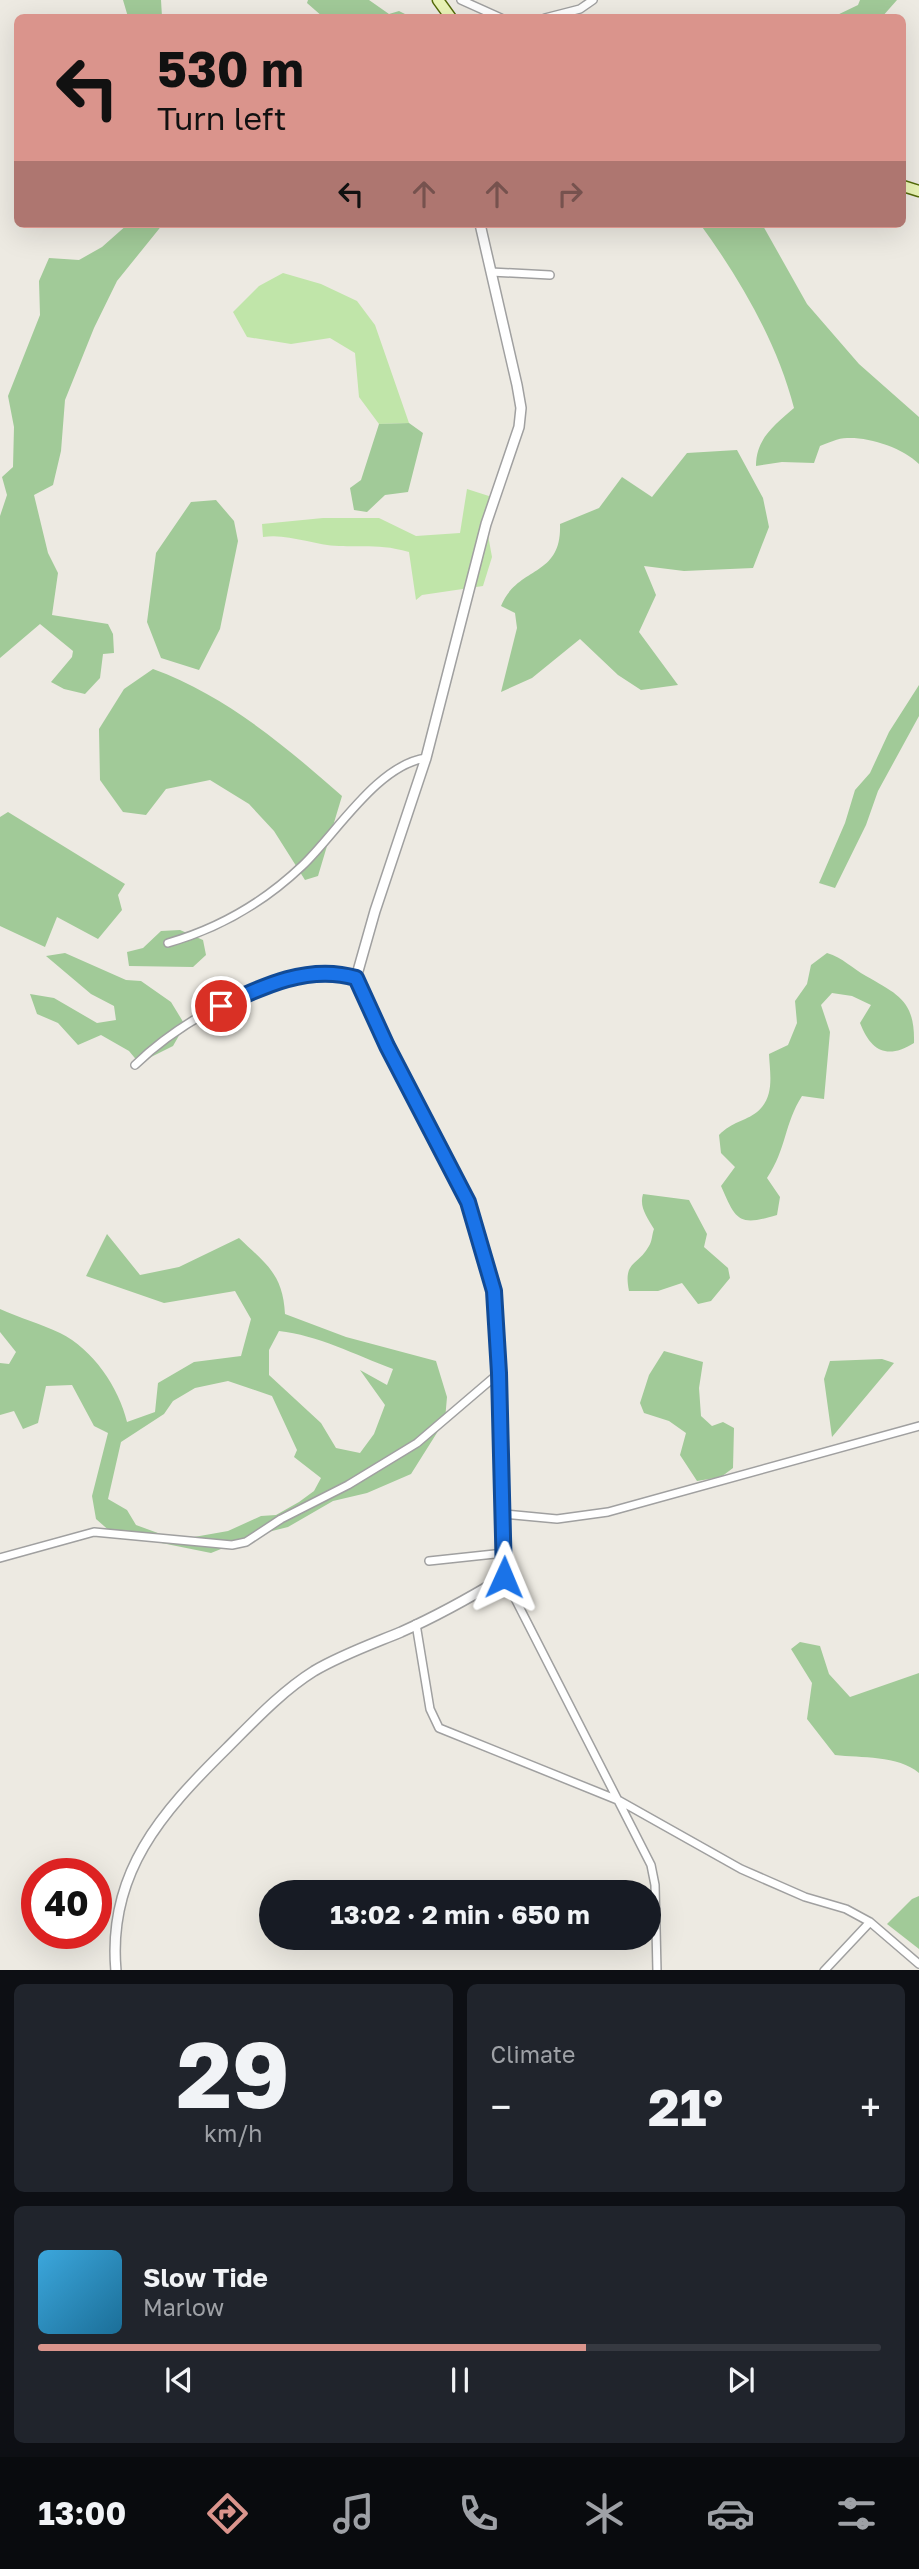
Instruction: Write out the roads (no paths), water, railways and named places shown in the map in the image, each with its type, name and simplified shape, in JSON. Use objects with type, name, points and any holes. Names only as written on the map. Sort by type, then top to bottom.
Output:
[{"type":"street","points":[[461,0],[492,14]]},
{"type":"street","points":[[561,14],[580,9],[593,0]]},
{"type":"street","points":[[481,228],[521,408],[519,427],[486,524],[426,758],[374,911],[356,978],[387,1046],[468,1202],[494,1291],[504,1514],[504,1577],[651,1865],[655,1885],[657,1970]]},
{"type":"street","points":[[491,272],[550,275]]},
{"type":"street","points":[[168,943],[206,932],[267,896],[303,866],[348,815],[390,775],[411,761],[426,758]]},
{"type":"street","points":[[135,1065],[160,1040],[201,1015],[240,997],[305,973],[343,974],[356,978]]},
{"type":"street","points":[[0,1558],[94,1532],[232,1545],[246,1542],[281,1519],[348,1485],[417,1443],[499,1373]]},
{"type":"street","points":[[504,1514],[557,1519],[608,1512],[919,1426]]},
{"type":"street","points":[[429,1561],[504,1553]]},
{"type":"street","points":[[116,1970],[114,1933],[125,1884],[154,1829],[191,1783],[257,1718],[312,1672],[416,1624],[504,1577]]},
{"type":"street","points":[[416,1624],[430,1709],[439,1728],[620,1801],[720,1859],[805,1897],[846,1909],[870,1922],[919,1964]]},
{"type":"street","points":[[824,1970],[870,1922]]}]
